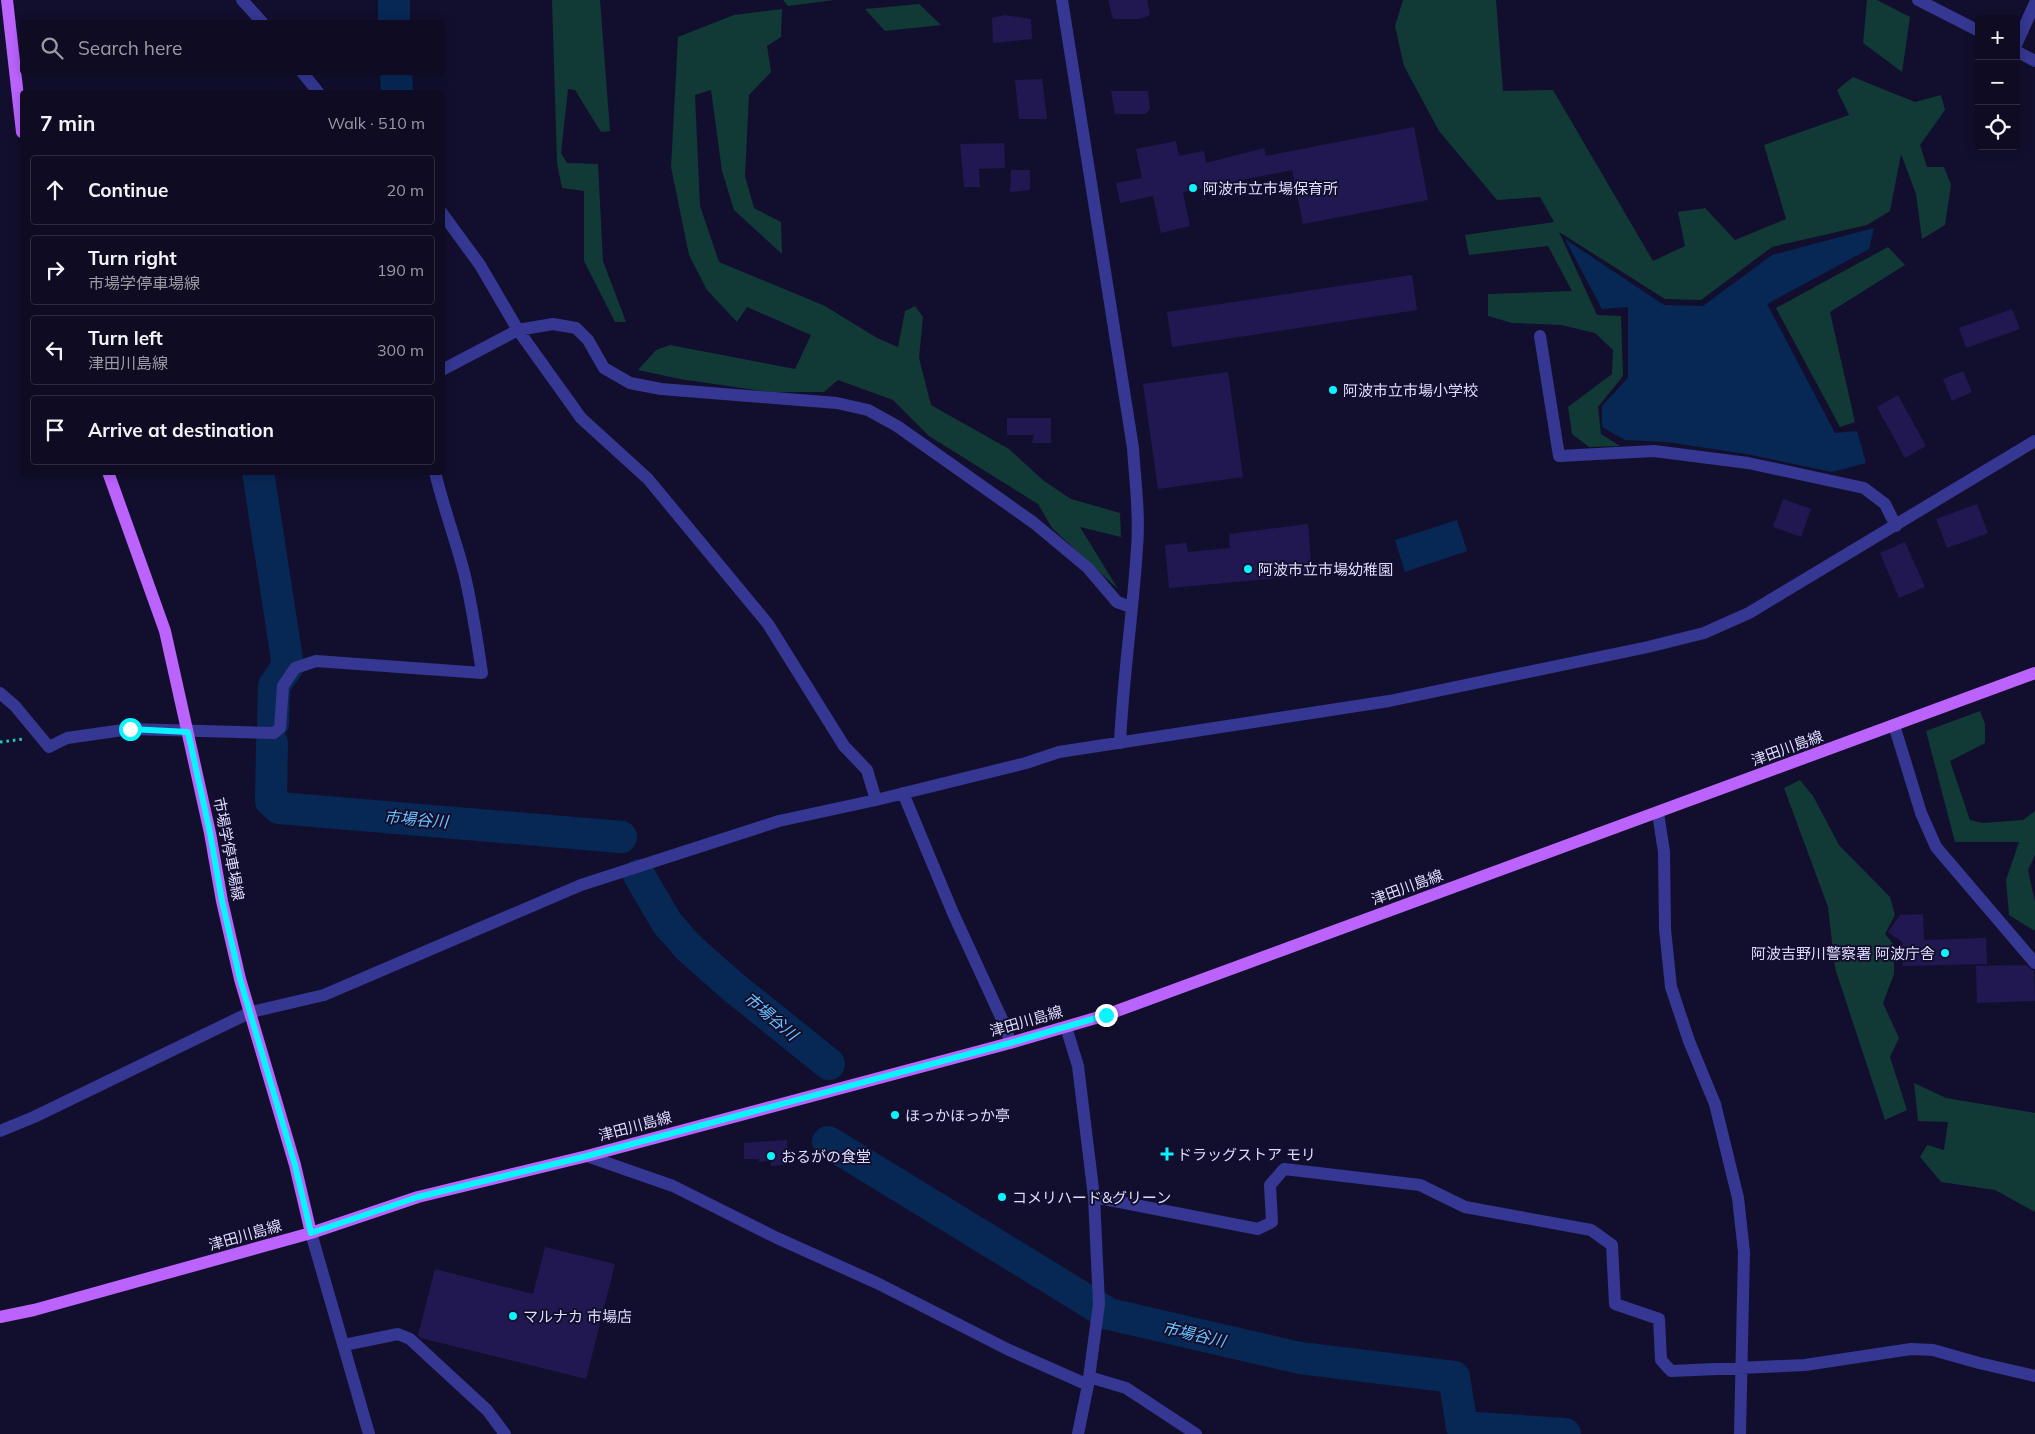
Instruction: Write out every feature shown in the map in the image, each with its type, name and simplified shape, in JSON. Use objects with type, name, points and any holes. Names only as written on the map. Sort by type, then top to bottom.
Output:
[{"type":"main road","points":[[7,0],[20,114]]},
{"type":"main road","name":"市場学停車場線","points":[[109,475],[165,631],[240,979],[295,1165],[311,1233]]},
{"type":"main road","name":"津田川島線","points":[[0,1317],[34,1310],[311,1233],[418,1197],[587,1156],[1010,1043],[1106,1015],[2035,673]]},
{"type":"street","points":[[242,0],[260,20]]},
{"type":"street","points":[[1062,0],[1133,448],[1137,546],[1122,689],[1120,743]]},
{"type":"street","points":[[1918,0],[1975,29]]},
{"type":"street","points":[[2020,36],[2035,3]]},
{"type":"street","points":[[2020,53],[2035,61]]},
{"type":"street","points":[[304,75],[316,90]]},
{"type":"street","points":[[445,216],[480,265],[518,330],[581,418],[648,479],[768,624],[844,746],[867,770],[876,800]]},
{"type":"street","points":[[445,368],[518,330],[553,324],[576,328],[588,340],[604,368],[630,383],[661,389],[838,402],[868,410],[897,426],[1034,523],[1088,568],[1116,602],[1131,607]]},
{"type":"street","points":[[1540,336],[1559,456],[1654,450],[1748,463],[1864,488],[1885,504],[1896,526]]},
{"type":"street","points":[[0,1130],[34,1117],[251,1012],[324,995],[581,885],[780,821],[876,800],[1026,763],[1059,752],[1390,701],[1648,647],[1704,633],[1749,613],[2035,441]]},
{"type":"street","points":[[0,693],[15,706],[49,747],[67,738],[130,729],[274,733],[280,728],[283,686],[295,668],[316,661],[482,673],[464,571],[444,509],[436,475]]},
{"type":"street","points":[[1894,725],[1921,813],[1936,847],[2035,963]]},
{"type":"street","points":[[903,793],[953,913],[1006,1028],[1010,1043]]},
{"type":"street","points":[[1658,812],[1664,852],[1665,929],[1671,986],[1689,1041],[1715,1104],[1738,1198],[1744,1252],[1740,1434]]},
{"type":"street","points":[[1066,1026],[1078,1066],[1094,1198],[1099,1309],[1089,1381],[1078,1434]]},
{"type":"street","points":[[587,1156],[673,1186],[777,1238],[877,1283],[1009,1350],[1089,1381],[1126,1388],[1196,1434]]},
{"type":"street","points":[[1094,1198],[1258,1229],[1272,1222],[1270,1185],[1284,1169],[1420,1185],[1464,1207],[1592,1230],[1612,1245],[1615,1304],[1659,1319],[1661,1360],[1671,1371],[1805,1365],[1911,1349],[1933,1350],[2035,1376]]},
{"type":"street","points":[[311,1233],[369,1434]]},
{"type":"street","points":[[344,1344],[398,1334],[410,1339],[487,1410],[505,1434]]},
{"type":"path","points":[[0,742],[40,737]]},
{"type":"green space","points":[[552,0],[600,0],[610,131],[601,132],[575,90],[568,89],[561,153],[567,163],[598,164],[603,261],[626,322],[615,322],[584,261],[584,191],[562,188],[557,163]]},
{"type":"green space","points":[[783,0],[834,0],[788,6]]},
{"type":"green space","points":[[1403,0],[1496,0],[1503,91],[1553,90],[1653,261],[1685,246],[1678,212],[1705,208],[1735,240],[1786,219],[1764,145],[1849,115],[1837,90],[1853,77],[1915,102],[1941,95],[1945,110],[1920,145],[1927,167],[1944,167],[1951,185],[1945,225],[1922,239],[1916,194],[1901,154],[1890,211],[1867,225],[1772,247],[1701,300],[1665,299],[1559,232],[1597,315],[1621,316],[1623,376],[1598,407],[1601,434],[1620,446],[1589,447],[1572,434],[1568,407],[1612,374],[1613,350],[1595,333],[1561,325],[1512,323],[1488,316],[1488,294],[1572,291],[1548,246],[1469,255],[1465,235],[1554,222],[1540,197],[1497,200],[1439,131],[1404,66],[1395,26]]},
{"type":"green space","points":[[1867,0],[1877,0],[1910,17],[1902,72],[1863,43]]},
{"type":"green space","points":[[919,4],[941,25],[885,31],[865,9]]},
{"type":"green space","points":[[782,9],[781,37],[767,46],[771,72],[749,95],[745,176],[754,208],[781,222],[782,254],[734,210],[722,171],[711,90],[695,95],[700,206],[719,262],[825,306],[877,338],[898,347],[905,311],[915,306],[923,317],[919,358],[931,405],[1009,449],[1044,481],[1071,499],[1120,513],[1121,537],[1080,527],[1118,589],[1052,528],[1038,504],[929,436],[893,400],[838,380],[824,392],[770,392],[680,379],[638,370],[656,350],[670,345],[795,369],[811,335],[747,307],[737,322],[707,290],[689,255],[671,167],[678,37],[734,15]]},
{"type":"green space","points":[[1888,247],[1905,265],[1830,312],[1855,422],[1840,427],[1776,308]]},
{"type":"green space","points":[[1980,711],[1985,724],[1985,743],[1950,761],[1970,820],[1983,823],[2023,820],[2035,811],[2035,855],[2028,870],[2035,902],[2035,931],[2009,915],[2006,880],[2019,842],[1955,842],[1926,731]]},
{"type":"green space","points":[[1800,780],[1813,796],[1839,845],[1890,897],[1895,915],[1885,934],[1894,945],[1894,974],[1883,1003],[1899,1038],[1890,1057],[1907,1110],[1885,1120],[1835,968],[1828,907],[1784,788]]},
{"type":"green space","points":[[1914,1083],[1946,1098],[2035,1113],[2035,1212],[1995,1190],[1941,1182],[1920,1157],[1927,1145],[1944,1150],[1948,1122],[1918,1121]]},
{"type":"water","points":[[1874,228],[1869,249],[1767,304],[1835,433],[1857,431],[1866,463],[1832,472],[1746,454],[1667,442],[1625,440],[1602,427],[1602,406],[1628,378],[1628,307],[1602,309],[1565,239],[1664,305],[1703,306],[1772,255]]},
{"type":"water","points":[[1457,520],[1467,551],[1405,572],[1395,540]]},
{"type":"building","points":[[1108,0],[1147,0],[1150,15],[1139,19],[1113,19]]},
{"type":"building","points":[[1005,15],[1031,19],[1032,39],[993,43],[992,18]]},
{"type":"building","points":[[1042,79],[1047,119],[1019,119],[1015,80]]},
{"type":"building","points":[[1111,91],[1148,91],[1150,109],[1146,114],[1115,114]]},
{"type":"building","points":[[1414,127],[1428,200],[1303,224],[1292,170],[1183,192],[1190,226],[1161,233],[1153,196],[1120,203],[1116,183],[1142,178],[1136,149],[1176,141],[1179,156],[1204,151],[1206,163],[1264,148],[1266,156]]},
{"type":"building","points":[[1004,143],[1005,168],[979,169],[980,187],[964,187],[960,144]]},
{"type":"building","points":[[1011,170],[1030,170],[1030,190],[1010,192]]},
{"type":"building","points":[[1412,275],[1417,310],[1172,347],[1167,312]]},
{"type":"building","points":[[2012,309],[2020,329],[1966,348],[1959,328]]},
{"type":"building","points":[[1963,371],[1972,392],[1952,401],[1943,379]]},
{"type":"building","points":[[1228,372],[1243,477],[1158,489],[1143,384]]},
{"type":"building","points":[[1898,395],[1926,446],[1905,458],[1877,407]]},
{"type":"building","points":[[1007,418],[1051,418],[1051,443],[1032,443],[1034,435],[1007,435]]},
{"type":"building","points":[[1783,499],[1811,509],[1801,537],[1773,527]]},
{"type":"building","points":[[1977,504],[1988,533],[1947,548],[1936,519]]},
{"type":"building","points":[[1308,524],[1312,575],[1169,588],[1165,545],[1186,543],[1188,552],[1230,548],[1229,534]]},
{"type":"building","points":[[1905,542],[1925,587],[1899,598],[1880,553]]},
{"type":"building","points":[[1923,914],[1924,940],[1986,938],[1987,964],[1903,966],[1902,942],[1888,932],[1900,915]]},
{"type":"building","points":[[2026,965],[2034,971],[2035,1001],[1977,1003],[1976,966]]},
{"type":"building","points":[[787,1140],[788,1164],[771,1166],[771,1161],[759,1162],[759,1159],[744,1159],[744,1143]]},
{"type":"building","name":"マルナカ 市場店","points":[[545,1247],[615,1264],[586,1379],[421,1338],[418,1335],[435,1269],[533,1294]]},
{"type":"waterway","name":"市場谷川","points":[[394,0],[394,20]]},
{"type":"waterway","name":"市場谷川","points":[[396,75],[397,90]]},
{"type":"waterway","name":"市場谷川","points":[[258,475],[288,666],[274,686],[273,723]]},
{"type":"waterway","name":"市場谷川","points":[[272,743],[271,801],[279,808],[621,837]]},
{"type":"waterway","name":"市場谷川","points":[[639,875],[667,923],[689,948],[732,986],[829,1064]]},
{"type":"waterway","name":"市場谷川","points":[[828,1142],[1109,1314],[1300,1358],[1454,1377],[1462,1427],[1565,1434]]},
{"type":"place","name":"阿波市立市場保育所","points":[[1193,188]]},
{"type":"place","name":"阿波市立市場小学校","points":[[1333,390]]},
{"type":"place","name":"阿波市立市場幼稚園","points":[[1248,569]]},
{"type":"place","name":"阿波吉野川警察署 阿波庁舎","points":[[1945,953]]},
{"type":"place","name":"ほっかほっか亭","points":[[895,1115]]},
{"type":"place","name":"ドラッグストア モリ","points":[[1167,1154]]},
{"type":"place","name":"おるがの食堂","points":[[771,1156]]},
{"type":"place","name":"コメリハード&グリーン","points":[[1002,1197]]},
{"type":"place","name":"マルナカ 市場店","points":[[513,1316]]},
{"type":"route","points":[[130,729],[188,732],[210,833],[222,901],[240,979],[295,1165],[311,1233],[418,1197],[587,1156],[1010,1043],[1106,1015]]}]
